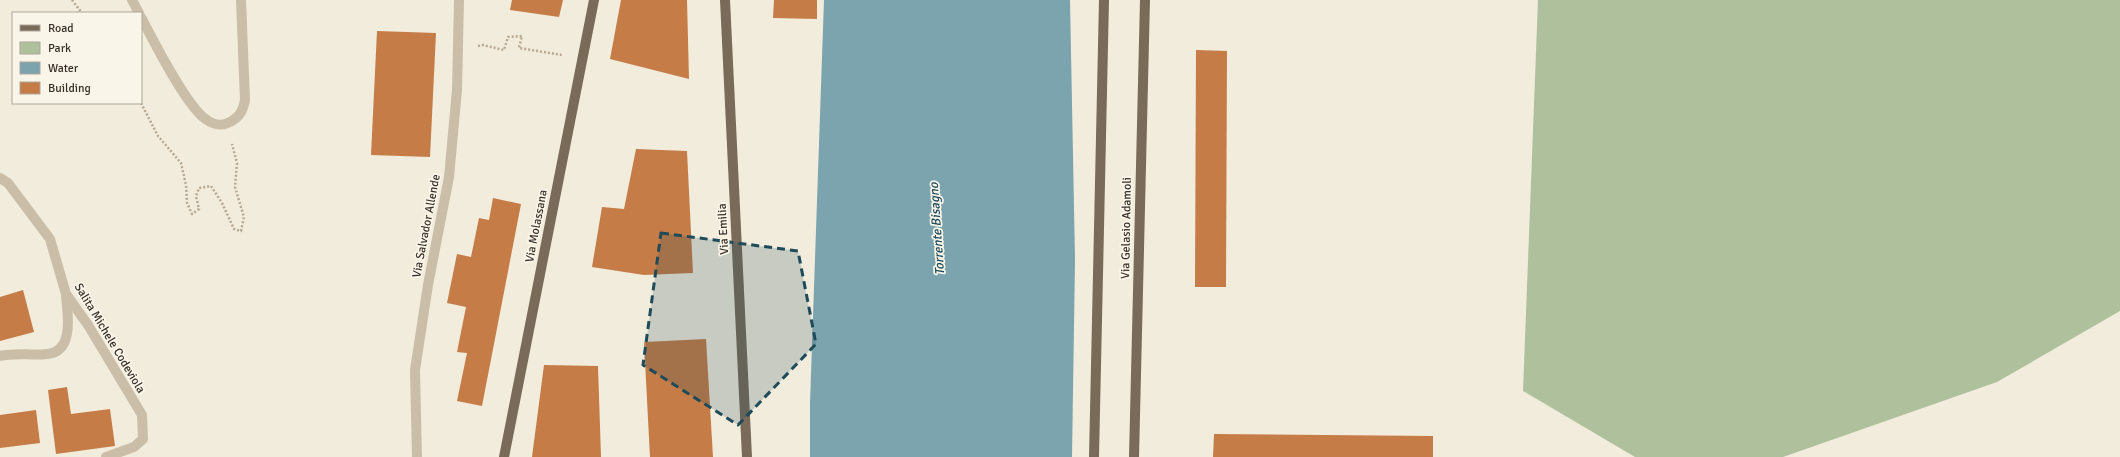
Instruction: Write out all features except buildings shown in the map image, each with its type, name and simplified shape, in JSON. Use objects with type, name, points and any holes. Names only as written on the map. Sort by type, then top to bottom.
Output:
[{"type":"main road","name":"Via Molassana","points":[[504,457],[594,0]]},
{"type":"main road","name":"Via Emilia","points":[[725,0],[747,457]]},
{"type":"main road","points":[[1094,457],[1104,0]]},
{"type":"main road","name":"Via Gelasio Adamoli","points":[[1134,457],[1145,0]]},
{"type":"street","points":[[132,0],[138,12]]},
{"type":"street","points":[[142,19],[191,104],[207,120],[216,124],[227,124],[236,119],[243,110],[245,100],[241,0]]},
{"type":"street","name":"Via Salvador Allende","points":[[417,457],[415,370],[428,286],[449,177],[457,90],[459,0]]},
{"type":"street","name":"Salita Michele Codeviola","points":[[0,178],[8,183],[50,239],[66,294],[88,325],[142,415],[143,440],[134,447],[106,457]]},
{"type":"street","points":[[0,356],[8,354],[48,354],[58,350],[64,344],[67,336],[66,294]]},
{"type":"path","points":[[72,0],[81,12]]},
{"type":"path","points":[[477,47],[483,45],[504,50],[508,37],[522,36],[519,48],[583,58]]},
{"type":"path","points":[[142,104],[158,136],[181,163],[186,185],[187,203],[192,214],[199,209],[196,196],[199,188],[211,186],[222,203],[234,229],[241,231],[244,217],[235,187],[237,163],[227,124]]},
{"type":"highlighted area","points":[[661,233],[798,251],[816,344],[738,425],[643,365]]},
{"type":"green space","points":[[1538,0],[2120,0],[2120,311],[1997,382],[1783,457],[1635,457],[1523,391]]},
{"type":"water","name":"Torrente Bisagno","points":[[824,0],[1070,0],[1075,260],[1072,457],[810,457],[810,403]]}]
